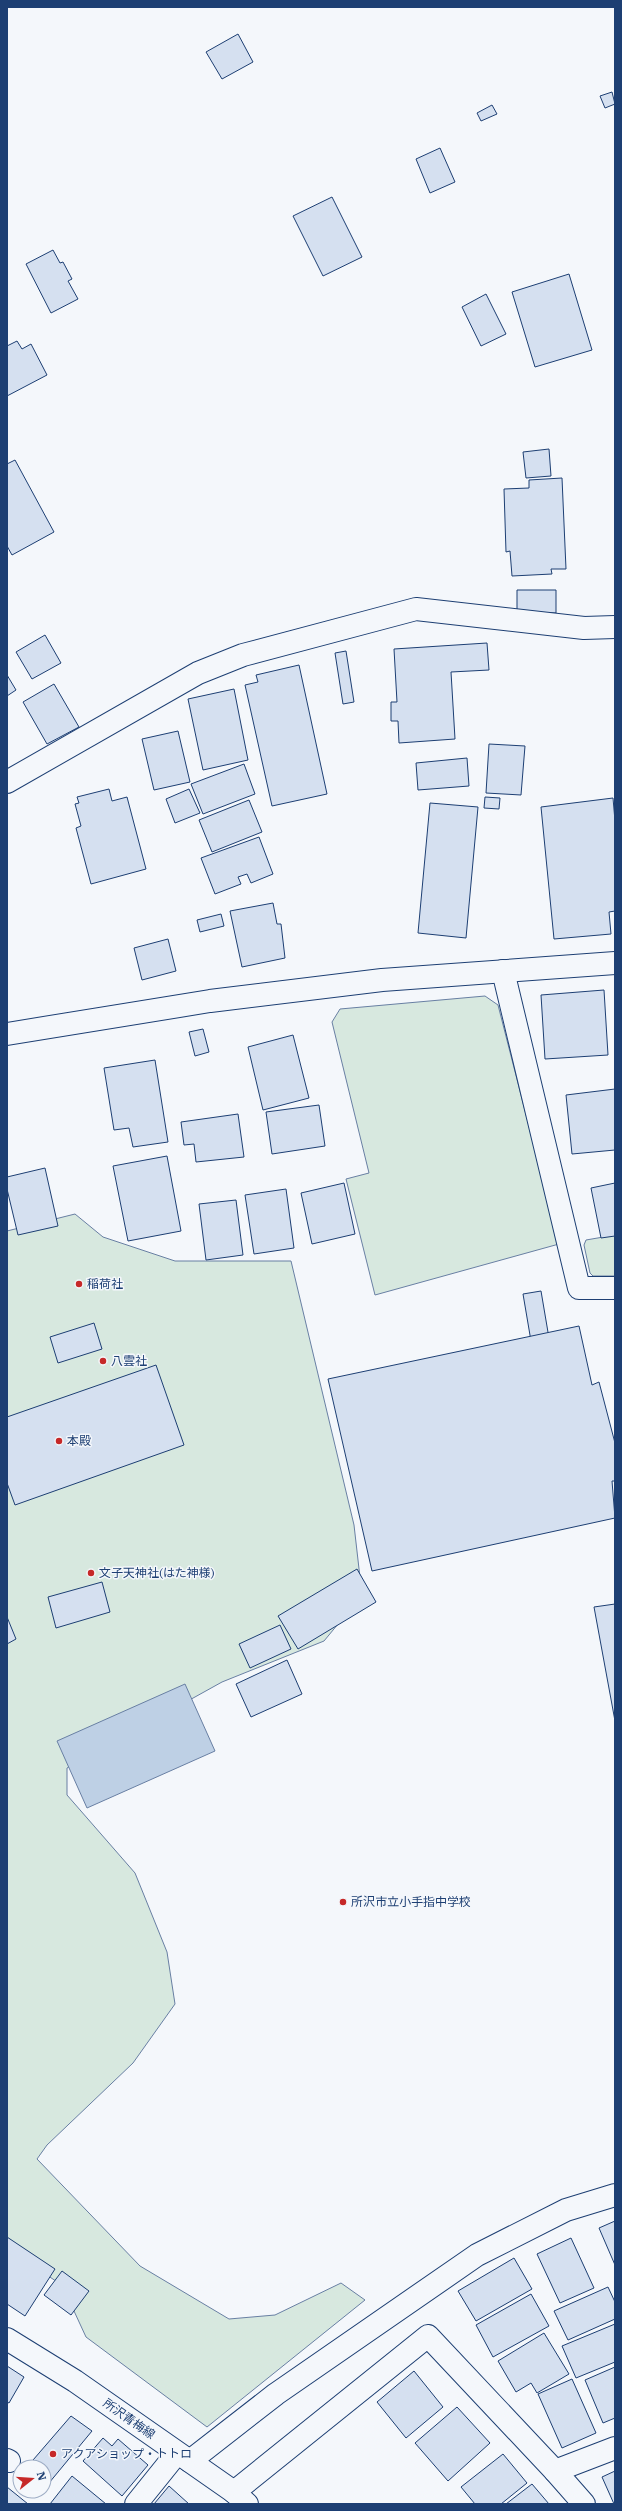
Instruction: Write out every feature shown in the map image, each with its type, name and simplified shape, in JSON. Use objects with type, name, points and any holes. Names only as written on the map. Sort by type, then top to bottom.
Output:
[{"type":"street","points":[[7,782],[198,673],[243,655],[416,609],[584,628],[615,627]]},
{"type":"street","points":[[7,1034],[210,1001],[382,980],[615,963]]},
{"type":"street","points":[[504,971],[579,1288],[615,1288]]},
{"type":"street","points":[[136,2504],[183,2457],[477,2255],[566,2210],[615,2195]]},
{"type":"street","points":[[240,2498],[428,2336],[556,2471],[584,2504]]},
{"type":"street","name":"所沢青梅線","points":[[7,2339],[75,2381],[240,2498]]},
{"type":"street","points":[[556,2471],[615,2448]]},
{"type":"shaded area","points":[[485,996],[498,1005],[559,1244],[375,1295],[346,1179],[369,1173],[332,1022],[340,1009]]},
{"type":"shaded area","points":[[75,1214],[103,1237],[175,1261],[291,1261],[354,1525],[362,1595],[324,1641],[222,1682],[67,1768],[67,1795],[135,1873],[167,1952],[175,2004],[133,2063],[47,2145],[37,2159],[140,2266],[229,2319],[275,2315],[341,2283],[365,2300],[207,2427],[86,2337],[62,2285],[7,2249],[7,1231]]},
{"type":"shaded area","points":[[615,1235],[615,1276],[593,1276],[590,1273],[584,1245],[586,1240]]},
{"type":"water","points":[[185,1684],[215,1751],[87,1808],[57,1741]]},
{"type":"building","points":[[238,34],[253,62],[222,79],[206,52]]},
{"type":"building","points":[[612,92],[615,104],[605,108],[600,96]]},
{"type":"building","points":[[492,105],[497,114],[481,121],[477,113]]},
{"type":"building","points":[[440,148],[455,182],[430,193],[416,159]]},
{"type":"building","points":[[332,197],[362,257],[323,276],[293,216]]},
{"type":"building","points":[[53,250],[60,263],[63,262],[72,279],[68,281],[78,299],[51,313],[26,264]]},
{"type":"building","points":[[569,274],[592,350],[535,367],[512,292]]},
{"type":"building","points":[[486,294],[506,334],[481,346],[462,307]]},
{"type":"building","points":[[17,341],[22,349],[31,344],[47,375],[7,396],[7,346]]},
{"type":"building","points":[[549,449],[551,476],[526,478],[523,452]]},
{"type":"building","points":[[15,460],[54,532],[12,555],[7,546],[7,464]]},
{"type":"building","points":[[562,478],[566,569],[551,569],[552,574],[512,576],[510,551],[506,552],[504,489],[529,488],[529,480]]},
{"type":"building","points":[[517,590],[556,590],[556,613],[517,612]]},
{"type":"building","points":[[45,635],[61,663],[32,679],[16,652]]},
{"type":"building","points":[[487,643],[489,670],[451,672],[455,739],[399,743],[398,721],[391,721],[391,702],[397,702],[394,649]]},
{"type":"building","points":[[346,651],[354,702],[343,704],[335,653]]},
{"type":"building","points":[[299,665],[327,794],[272,806],[245,685],[258,682],[256,675]]},
{"type":"building","points":[[7,675],[16,690],[7,696]]},
{"type":"building","points":[[54,684],[79,727],[47,744],[23,702]]},
{"type":"building","points":[[234,689],[248,760],[203,770],[188,699]]},
{"type":"building","points":[[178,731],[190,782],[154,790],[142,739]]},
{"type":"building","points":[[489,744],[525,746],[521,795],[486,793]]},
{"type":"building","points":[[467,758],[469,786],[418,790],[416,763]]},
{"type":"building","points":[[244,764],[255,794],[203,814],[191,784]]},
{"type":"building","points":[[109,789],[112,801],[127,797],[146,869],[91,884],[76,828],[81,826],[75,804],[79,803],[77,797]]},
{"type":"building","points":[[189,789],[200,813],[175,823],[166,799]]},
{"type":"building","points":[[485,797],[500,798],[499,809],[484,808]]},
{"type":"building","points":[[613,798],[615,821],[615,911],[609,912],[611,934],[554,939],[541,807]]},
{"type":"building","points":[[249,800],[262,832],[212,852],[199,820]]},
{"type":"building","points":[[430,803],[478,807],[466,938],[418,933]]},
{"type":"building","points":[[259,837],[273,874],[251,883],[247,874],[238,877],[241,884],[215,894],[201,858]]},
{"type":"building","points":[[273,903],[277,924],[281,924],[285,958],[242,967],[230,911]]},
{"type":"building","points":[[221,914],[224,926],[200,932],[197,920]]},
{"type":"building","points":[[168,939],[176,971],[142,980],[134,948]]},
{"type":"building","points":[[604,990],[608,1055],[545,1059],[541,995]]},
{"type":"building","points":[[203,1029],[209,1052],[195,1056],[189,1032]]},
{"type":"building","points":[[293,1035],[309,1098],[263,1110],[248,1047]]},
{"type":"building","points":[[155,1060],[168,1142],[133,1147],[129,1128],[114,1130],[104,1068]]},
{"type":"building","points":[[615,1089],[615,1150],[572,1154],[566,1095]]},
{"type":"building","points":[[319,1105],[325,1146],[272,1154],[266,1112]]},
{"type":"building","points":[[238,1114],[244,1157],[196,1162],[194,1144],[184,1145],[181,1122]]},
{"type":"building","points":[[167,1156],[181,1231],[128,1241],[113,1166]]},
{"type":"building","points":[[45,1168],[58,1226],[18,1235],[7,1189],[7,1177]]},
{"type":"building","points":[[344,1183],[355,1234],[312,1244],[301,1193]]},
{"type":"building","points":[[615,1183],[615,1236],[601,1238],[591,1188]]},
{"type":"building","points":[[286,1189],[294,1248],[254,1254],[245,1195]]},
{"type":"building","points":[[236,1200],[243,1255],[206,1260],[199,1204]]},
{"type":"building","points":[[541,1291],[550,1344],[532,1347],[523,1294]]},
{"type":"building","points":[[94,1323],[102,1349],[58,1363],[50,1337]]},
{"type":"building","points":[[579,1326],[592,1385],[599,1382],[615,1443],[615,1481],[612,1481],[615,1518],[372,1571],[328,1379]]},
{"type":"building","points":[[156,1365],[184,1445],[15,1505],[7,1483],[7,1417]]},
{"type":"building","points":[[357,1569],[376,1602],[298,1649],[278,1616]]},
{"type":"building","points":[[102,1582],[110,1612],[56,1628],[48,1597]]},
{"type":"building","points":[[615,1604],[615,1721],[594,1607]]},
{"type":"building","points":[[7,1617],[16,1639],[7,1644]]},
{"type":"building","points":[[280,1625],[291,1649],[250,1668],[239,1644]]},
{"type":"building","points":[[287,1660],[302,1694],[251,1717],[236,1684]]},
{"type":"building","points":[[615,2221],[615,2265],[599,2228]]},
{"type":"building","points":[[7,2237],[55,2269],[25,2316],[7,2304]]},
{"type":"building","points":[[571,2238],[594,2288],[560,2303],[537,2254]]},
{"type":"building","points":[[514,2258],[532,2289],[476,2321],[458,2291]]},
{"type":"building","points":[[62,2271],[89,2291],[71,2315],[44,2295]]},
{"type":"building","points":[[608,2287],[615,2302],[615,2319],[568,2340],[554,2311]]},
{"type":"building","points":[[531,2294],[549,2326],[493,2357],[476,2325]]},
{"type":"building","points":[[615,2324],[615,2362],[576,2378],[562,2346]]},
{"type":"building","points":[[544,2333],[569,2374],[537,2393],[531,2383],[516,2392],[498,2361]]},
{"type":"building","points":[[7,2366],[24,2377],[9,2403],[7,2402]]},
{"type":"building","points":[[615,2367],[615,2418],[603,2423],[585,2380]]},
{"type":"building","points":[[414,2371],[443,2407],[406,2438],[377,2402]]},
{"type":"building","points":[[572,2379],[596,2433],[562,2448],[538,2394]]},
{"type":"building","points":[[457,2407],[490,2443],[448,2481],[415,2443]]},
{"type":"building","points":[[71,2416],[92,2431],[52,2479],[52,2459],[34,2459]]},
{"type":"building","points":[[103,2438],[112,2446],[118,2439],[148,2465],[122,2496],[83,2461]]},
{"type":"building","points":[[503,2454],[527,2483],[501,2504],[475,2504],[461,2487]]},
{"type":"building","points":[[615,2471],[615,2504],[614,2504],[602,2477]]},
{"type":"building","points":[[72,2476],[106,2504],[50,2504]]},
{"type":"building","points":[[532,2484],[549,2504],[506,2504]]},
{"type":"building","points":[[169,2486],[189,2504],[154,2504]]},
{"type":"building","points":[[7,2487],[12,2491],[12,2499],[22,2499],[28,2504],[7,2504]]},
{"type":"place","name":"稲荷社","points":[[79,1284]]},
{"type":"place","name":"八雲社","points":[[103,1361]]},
{"type":"place","name":"本殿","points":[[59,1441]]},
{"type":"place","name":"文子天神社(はた神様)","points":[[91,1573]]},
{"type":"place","name":"所沢市立小手指中学校","points":[[343,1902]]},
{"type":"place","name":"アクアショップ・トトロ","points":[[53,2454]]}]
